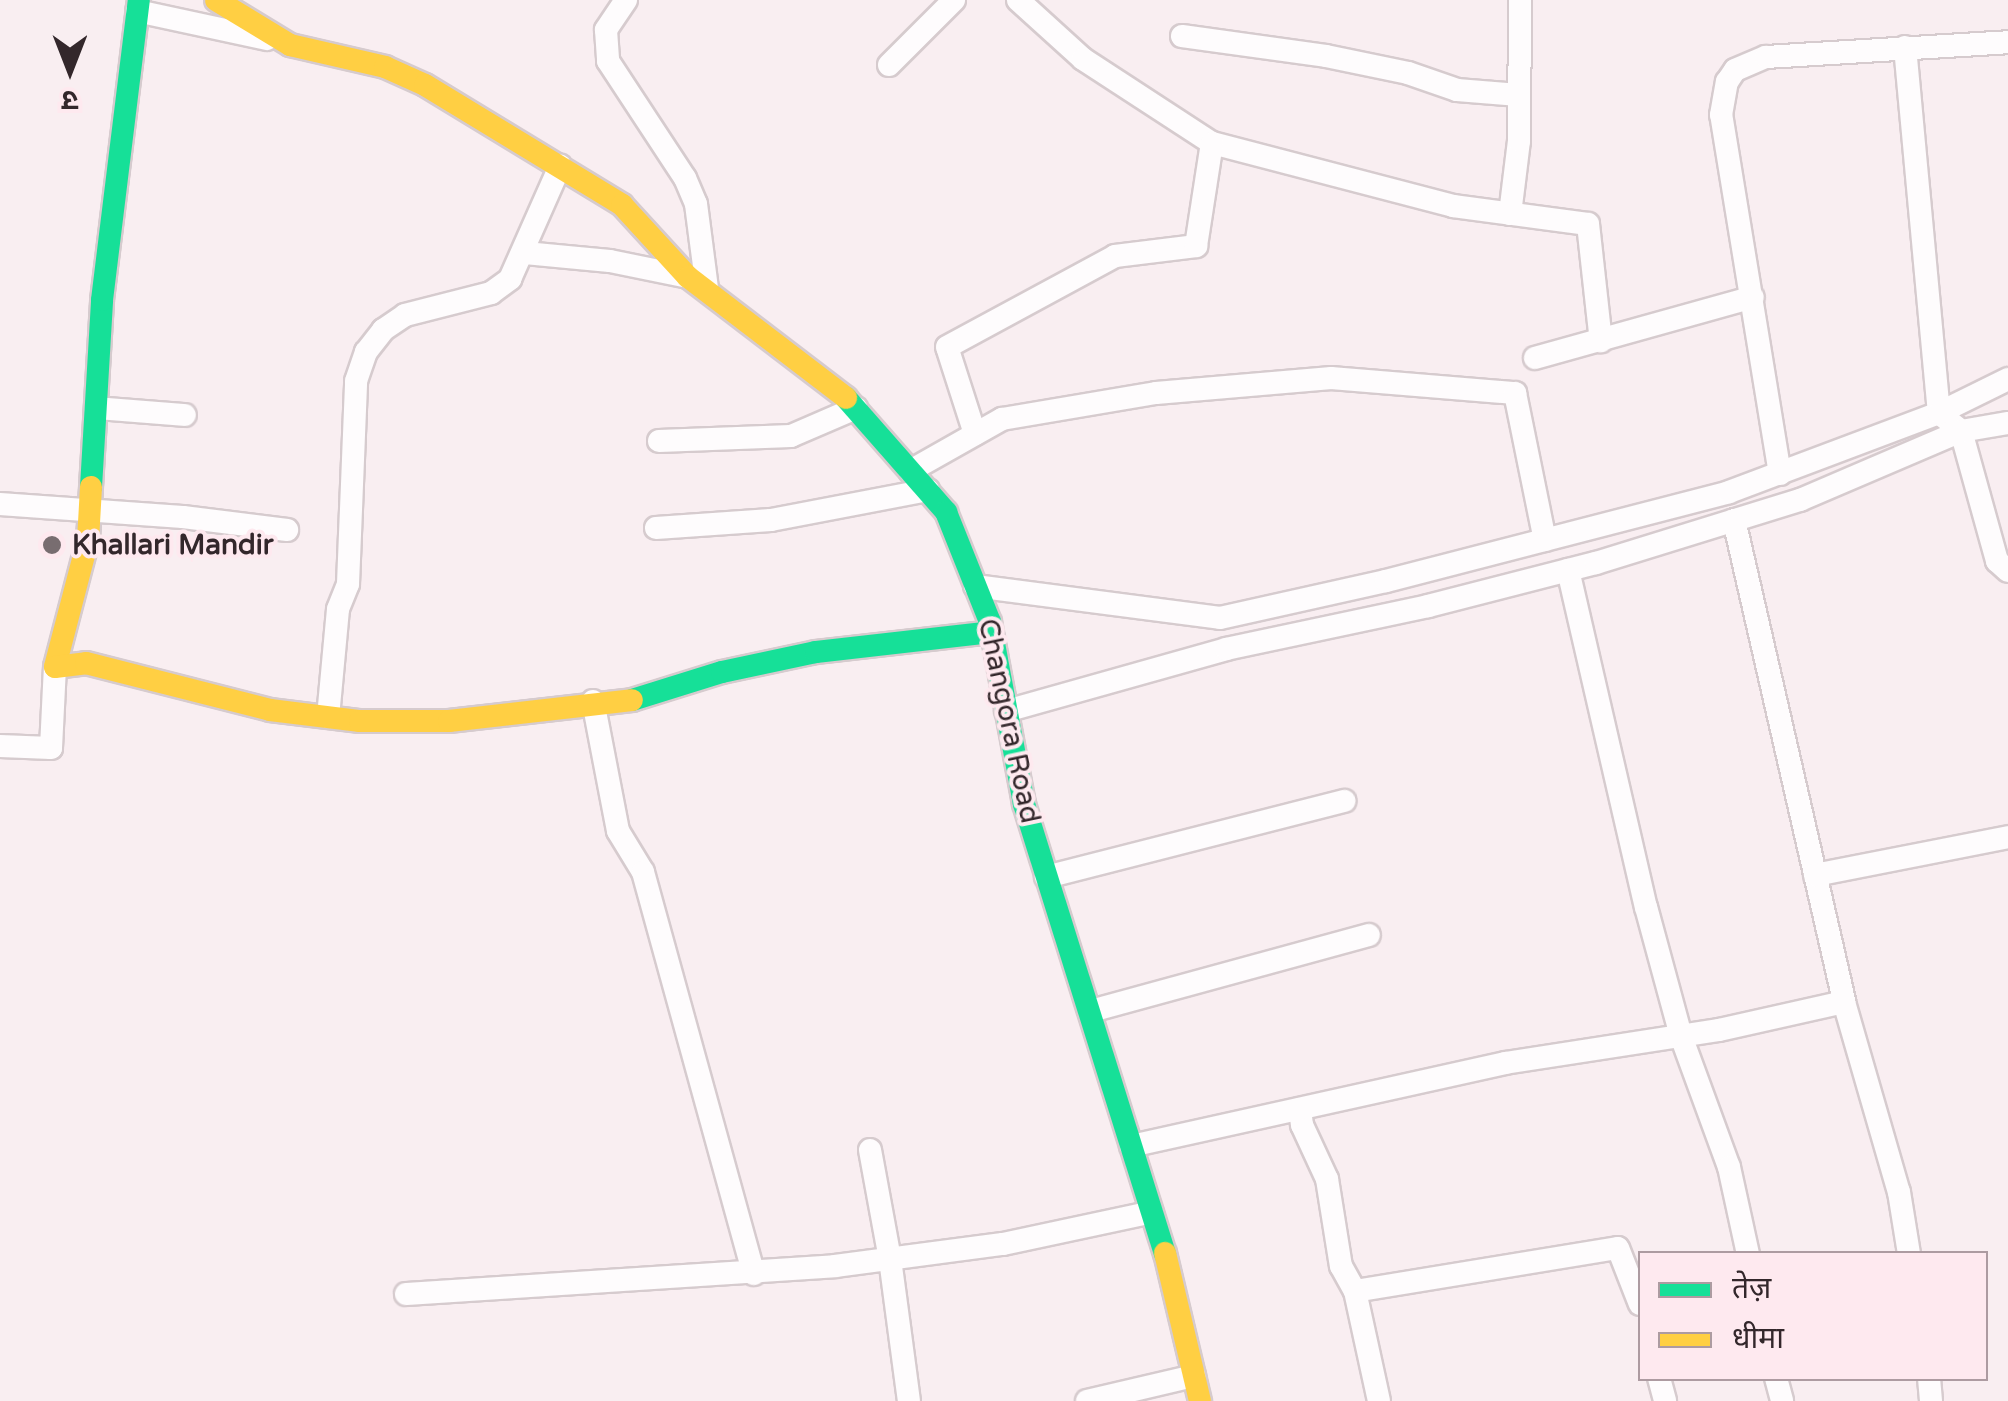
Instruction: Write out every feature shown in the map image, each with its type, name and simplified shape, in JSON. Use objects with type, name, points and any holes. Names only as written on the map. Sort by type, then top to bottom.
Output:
[{"type":"street","name":"Changora Road","points":[[216,0],[290,44],[406,75],[622,205],[698,283],[752,328],[841,392],[946,512],[992,632],[1024,804],[1152,1212],[1200,1401]]},
{"type":"street","points":[[525,253],[610,261],[698,283],[696,204],[685,178],[608,62],[606,30],[626,0]]},
{"type":"street","points":[[889,64],[954,0]]},
{"type":"street","points":[[1018,0],[1083,59],[1212,143],[1453,206],[1588,224],[1601,341]]},
{"type":"street","points":[[1510,214],[1520,94],[1520,0]]},
{"type":"street","points":[[0,746],[51,748],[56,667],[88,540],[114,180],[138,6],[290,44]]},
{"type":"street","points":[[1182,36],[1326,56],[1408,73],[1457,90],[1520,94]]},
{"type":"street","points":[[1780,474],[1721,114],[1727,82],[1735,70],[1766,57],[2008,42]]},
{"type":"street","points":[[1905,47],[1939,414],[1961,431],[1998,561],[2008,571]]},
{"type":"street","points":[[975,434],[947,346],[1115,256],[1196,246],[1212,143]]},
{"type":"street","points":[[328,717],[338,608],[348,584],[356,381],[366,352],[382,330],[405,315],[491,293],[510,279],[525,253],[560,166]]},
{"type":"street","points":[[1535,358],[1753,297]]},
{"type":"street","points":[[910,471],[1002,419],[1156,394],[1330,378],[1515,394],[1546,540]]},
{"type":"street","points":[[975,586],[1220,618],[1546,540],[1780,474],[1939,414],[2008,379]]},
{"type":"street","points":[[96,408],[185,415]]},
{"type":"street","points":[[659,441],[791,436],[856,408]]},
{"type":"street","points":[[1006,711],[1226,650],[1568,570],[1800,500],[1961,431],[2008,423]]},
{"type":"street","points":[[656,528],[771,520],[928,490]]},
{"type":"street","points":[[0,504],[288,530]]},
{"type":"street","points":[[1734,520],[1844,1002],[1899,1192],[1909,1251]]},
{"type":"street","points":[[1568,570],[1619,805],[1680,1036],[1729,1167],[1747,1251]]},
{"type":"street","points":[[56,667],[86,663],[270,710],[328,717],[449,721],[593,701],[634,700],[722,672],[816,652],[992,632]]},
{"type":"street","points":[[593,701],[618,832],[643,872],[754,1274]]},
{"type":"street","points":[[1046,877],[1344,801]]},
{"type":"street","points":[[1815,875],[2008,837]]},
{"type":"street","points":[[1091,1011],[1369,935]]},
{"type":"street","points":[[1131,1146],[1505,1063],[1680,1036],[1844,1002]]},
{"type":"street","points":[[1300,1109],[1302,1125],[1327,1179],[1341,1266],[1355,1291],[1379,1401]]},
{"type":"street","points":[[870,1150],[890,1259],[909,1401]]},
{"type":"street","points":[[406,1294],[754,1274],[1003,1244],[1152,1212]]},
{"type":"street","points":[[1355,1291],[1618,1248],[1638,1299]]},
{"type":"street","points":[[1086,1401],[1194,1376]]},
{"type":"traffic: fast","points":[[91,487],[102,300],[139,0]]},
{"type":"traffic: fast","points":[[846,398],[946,512],[990,622],[1024,804],[1165,1253]]},
{"type":"traffic: fast","points":[[632,700],[722,672],[816,652],[991,632]]},
{"type":"traffic: slow","points":[[216,0],[290,45],[385,67],[425,85],[622,205],[688,277],[846,398]]},
{"type":"traffic: slow","points":[[91,487],[88,540],[55,667],[86,663],[270,710],[360,721],[449,721],[632,700]]},
{"type":"traffic: slow","points":[[1165,1253],[1200,1401]]},
{"type":"place","name":"Khallari Mandir","points":[[52,545]]}]
